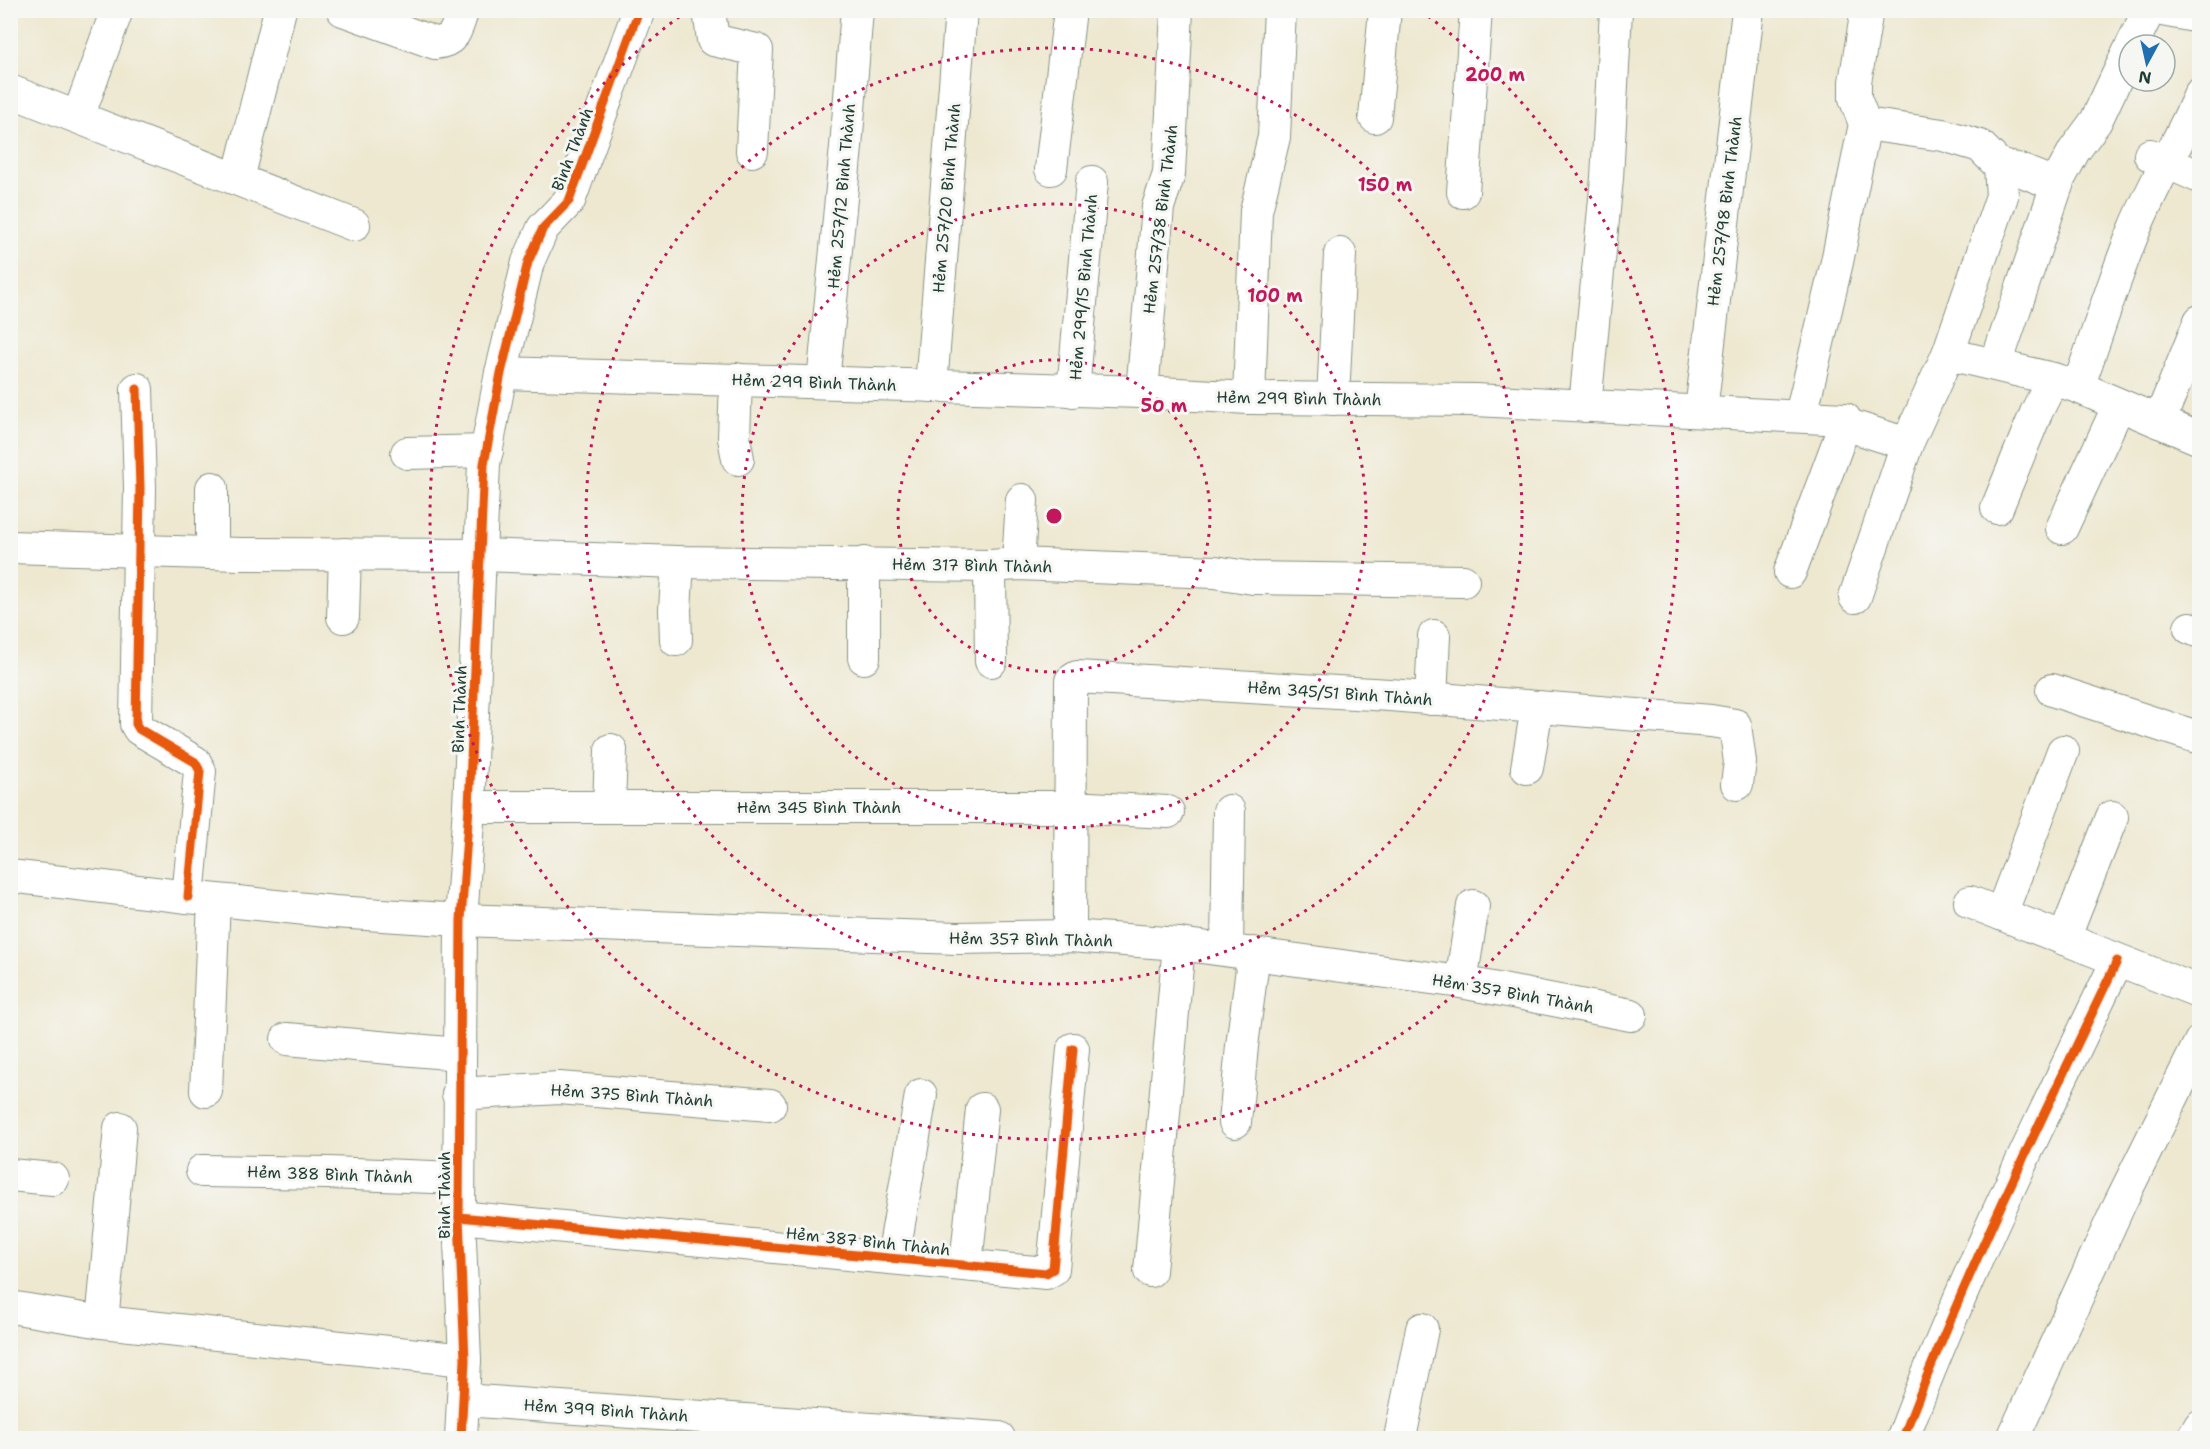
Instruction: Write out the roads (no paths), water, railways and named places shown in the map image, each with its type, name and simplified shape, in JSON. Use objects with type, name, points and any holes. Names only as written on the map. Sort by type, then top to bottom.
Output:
[{"type":"street","points":[[78,117],[117,10]]},
{"type":"street","points":[[238,179],[280,10]]},
{"type":"street","points":[[344,10],[435,43],[445,42],[454,36],[463,10]]},
{"type":"street","name":"Bình Thành","points":[[461,1438],[465,1360],[458,1178],[461,920],[469,807],[484,464],[501,373],[528,262],[543,228],[568,201],[639,10]]},
{"type":"street","points":[[709,10],[713,40],[757,50],[752,151]]},
{"type":"street","name":"Hẻm 257/12 Bình Thành","points":[[823,382],[857,10]]},
{"type":"street","name":"Hẻm 257/20 Bình Thành","points":[[931,386],[962,10]]},
{"type":"street","points":[[1051,169],[1070,10]]},
{"type":"street","name":"Hẻm 257/38 Bình Thành","points":[[1142,392],[1158,207],[1169,174],[1177,10]]},
{"type":"street","points":[[1249,398],[1256,211],[1274,136],[1280,10]]},
{"type":"street","points":[[1375,117],[1385,10]]},
{"type":"street","points":[[1463,192],[1476,10]]},
{"type":"street","points":[[1585,406],[1607,178],[1616,10]]},
{"type":"street","name":"Hẻm 257/98 Bình Thành","points":[[1701,411],[1748,10]]},
{"type":"street","points":[[1802,415],[1837,262],[1865,124],[1855,98],[1867,10]]},
{"type":"street","points":[[2138,33],[2149,10]]},
{"type":"street","points":[[2162,10],[2199,16]]},
{"type":"street","points":[[1996,364],[2057,185],[2074,151],[2096,121],[2117,76]]},
{"type":"street","points":[[10,91],[354,225]]},
{"type":"street","points":[[1997,508],[2036,413],[2066,383],[2133,231],[2157,158],[2184,130],[2199,94]]},
{"type":"street","points":[[1865,124],[1943,135],[1980,146],[2000,166],[2017,169],[2057,185]]},
{"type":"street","points":[[2157,158],[2199,177]]},
{"type":"street","points":[[1855,597],[1907,444],[1948,354],[2002,196],[2000,166]]},
{"type":"street","name":"Hẻm 299/15 Bình Thành","points":[[1073,391],[1092,182]]},
{"type":"street","points":[[1333,399],[1340,255]]},
{"type":"street","points":[[2158,422],[2199,321]]},
{"type":"street","points":[[1948,354],[2066,383],[2199,439]]},
{"type":"street","name":"Hẻm 299 Bình Thành","points":[[501,373],[1142,392],[1249,398],[1475,400],[1802,415],[1845,421],[1907,444]]},
{"type":"street","points":[[735,379],[734,438],[738,459]]},
{"type":"street","points":[[137,389],[140,488],[136,723],[139,729],[195,762],[200,771],[206,1091]]},
{"type":"street","points":[[2062,528],[2119,405]]},
{"type":"street","points":[[1790,572],[1845,421]]},
{"type":"street","points":[[407,453],[487,452]]},
{"type":"street","points":[[212,488],[212,553]]},
{"type":"street","points":[[991,661],[1004,565],[1022,500]]},
{"type":"street","name":"Hẻm 317 Bình Thành","points":[[10,547],[212,553],[480,555],[678,562],[1004,565],[1215,572],[1253,578],[1463,581]]},
{"type":"street","points":[[343,617],[345,554]]},
{"type":"street","points":[[676,640],[678,562]]},
{"type":"street","points":[[864,563],[864,658]]},
{"type":"street","points":[[1431,699],[1434,636]]},
{"type":"street","name":"Hẻm 345/51 Bình Thành","points":[[1070,807],[1071,681],[1077,677],[1431,699],[1711,721],[1736,725],[1740,762],[1737,784]]},
{"type":"street","points":[[2052,690],[2199,738]]},
{"type":"street","points":[[1527,768],[1538,707]]},
{"type":"street","points":[[609,807],[611,750]]},
{"type":"street","points":[[2001,914],[2063,751]]},
{"type":"street","name":"Hẻm 345 Bình Thành","points":[[469,807],[1070,807],[1168,812]]},
{"type":"street","points":[[1070,807],[1070,936]]},
{"type":"street","points":[[1229,811],[1240,951],[1242,1046],[1235,1122]]},
{"type":"street","points":[[2064,939],[2112,817]]},
{"type":"street","name":"Hẻm 357 Bình Thành","points":[[10,876],[201,899],[335,912],[461,920],[958,938],[1070,936],[1179,944],[1461,981],[1631,1015]]},
{"type":"street","points":[[1970,902],[2199,992]]},
{"type":"street","points":[[1461,981],[1473,906]]},
{"type":"street","points":[[1150,1271],[1179,944]]},
{"type":"street","points":[[1903,1438],[1926,1377],[1991,1227],[2117,961]]},
{"type":"street","points":[[287,1039],[459,1054]]},
{"type":"street","points":[[2013,1438],[2120,1203],[2199,1042]]},
{"type":"street","name":"Hẻm 387 Bình Thành","points":[[459,1217],[1046,1274],[1053,1269],[1073,1049]]},
{"type":"street","name":"Hẻm 375 Bình Thành","points":[[458,1094],[559,1088],[770,1105]]},
{"type":"street","points":[[893,1258],[921,1095]]},
{"type":"street","points":[[966,1265],[982,1109]]},
{"type":"street","points":[[102,1322],[120,1128]]},
{"type":"street","name":"Hẻm 388 Bình Thành","points":[[202,1171],[458,1178]]},
{"type":"street","points":[[10,1175],[53,1179]]},
{"type":"street","points":[[10,1307],[102,1322],[465,1360]]},
{"type":"street","points":[[1400,1438],[1422,1329]]},
{"type":"street","name":"Hẻm 399 Bình Thành","points":[[464,1400],[875,1433],[999,1438]]},
{"type":"street","points":[[2193,1438],[2199,1426]]}]
